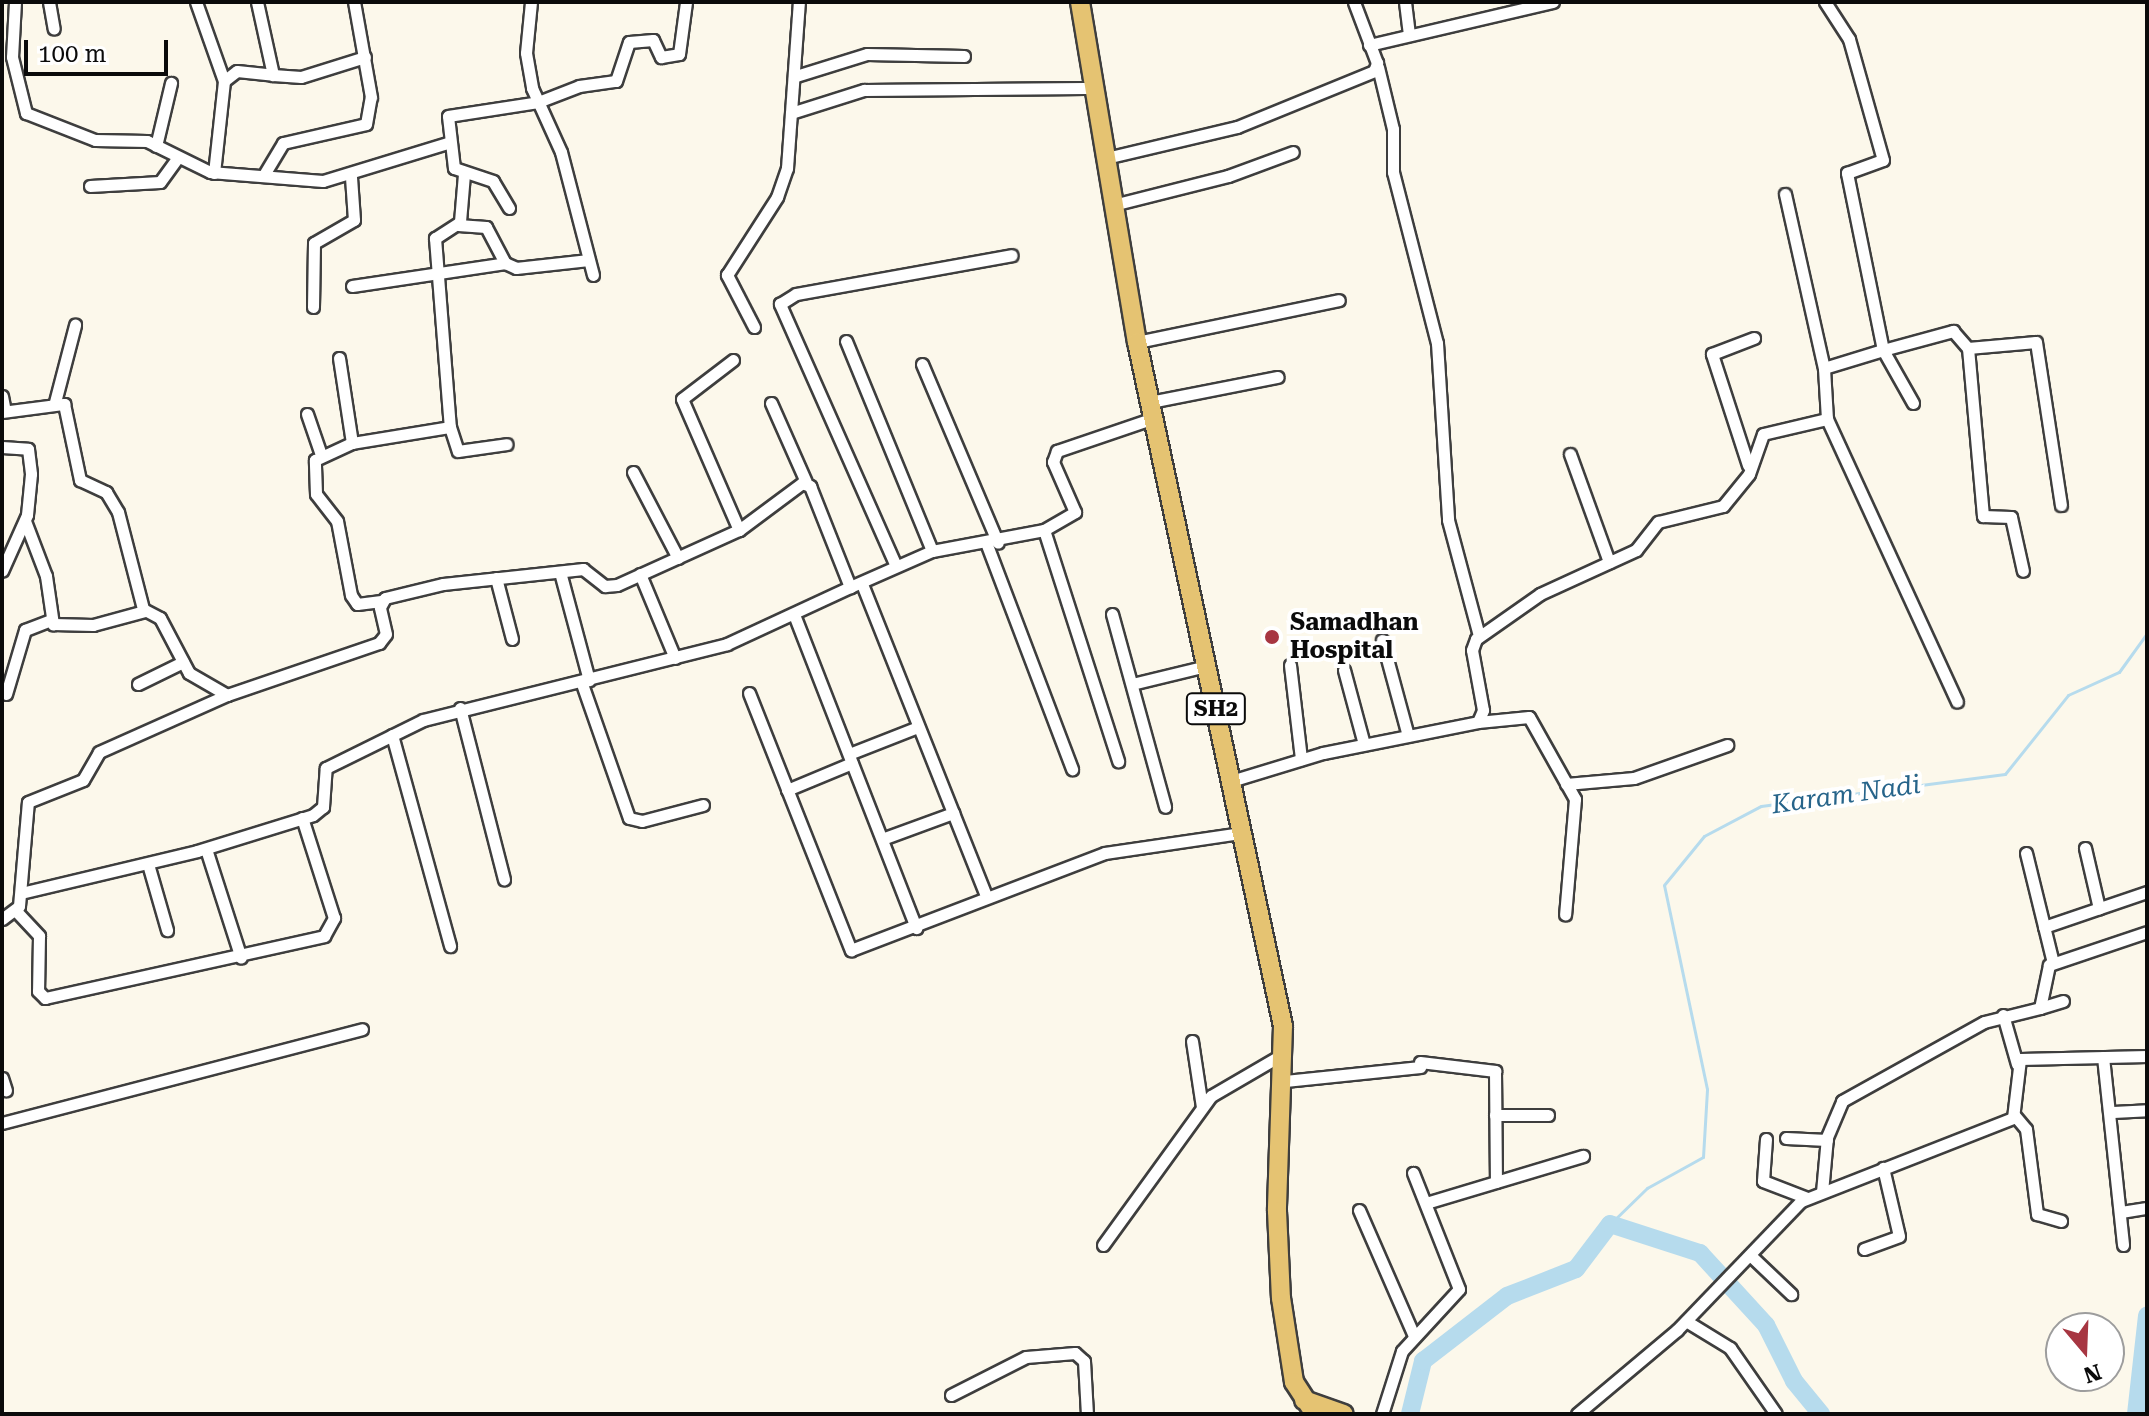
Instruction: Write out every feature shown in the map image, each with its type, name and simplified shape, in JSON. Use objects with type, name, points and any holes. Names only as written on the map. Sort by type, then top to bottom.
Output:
[{"type":"main road","name":"SH2","points":[[1070,2],[1145,421],[1233,834],[1276,1058],[1266,1240],[1294,1395]]},
{"type":"main road","name":"SH2","points":[[1080,2],[1113,205],[1113,236],[1283,1026],[1285,1081],[1278,1242],[1294,1395]]},
{"type":"main road","points":[[1294,1395],[1315,1414]]},
{"type":"main road","points":[[1294,1395],[1344,1414]]},
{"type":"street","points":[[15,2],[12,57],[26,113],[95,140],[156,146],[177,159],[214,173],[265,173],[323,181],[351,177],[447,143]]},
{"type":"street","points":[[49,2],[54,29]]},
{"type":"street","points":[[196,2],[224,81],[214,173]]},
{"type":"street","points":[[257,2],[273,75]]},
{"type":"street","points":[[265,173],[283,143],[366,124],[371,97],[354,2]]},
{"type":"street","points":[[531,2],[526,53],[538,102],[561,152],[593,275]]},
{"type":"street","points":[[509,208],[493,181],[464,174],[449,159],[447,143],[451,112],[538,102],[619,80],[629,42],[653,40],[661,57],[679,54],[686,2]]},
{"type":"street","points":[[754,327],[727,275],[777,197],[796,76],[799,2]]},
{"type":"street","points":[[1354,2],[1378,67],[1393,129],[1393,172],[1437,343],[1448,520],[1479,636]]},
{"type":"street","points":[[1405,2],[1409,35]]},
{"type":"street","points":[[1369,45],[1553,2]]},
{"type":"street","points":[[1825,2],[1849,39],[1883,160],[1847,173],[1883,350],[1913,403]]},
{"type":"street","points":[[796,76],[867,54],[964,56]]},
{"type":"street","points":[[224,81],[237,71],[301,77],[365,57]]},
{"type":"street","points":[[1106,158],[1263,118],[1378,67]]},
{"type":"street","points":[[156,146],[171,83]]},
{"type":"street","points":[[791,113],[864,90],[1085,88]]},
{"type":"street","points":[[1113,205],[1228,176],[1293,152]]},
{"type":"street","points":[[90,186],[160,182],[177,159]]},
{"type":"street","points":[[458,225],[465,206],[464,174]]},
{"type":"street","points":[[313,307],[314,243],[354,220],[351,177]]},
{"type":"street","points":[[1785,194],[1824,368],[1827,419],[1957,701]]},
{"type":"street","points":[[505,263],[486,227],[458,225],[435,238],[450,427],[458,451],[507,444]]},
{"type":"street","points":[[896,566],[780,304],[796,294],[1012,255]]},
{"type":"street","points":[[352,286],[505,263],[516,268],[589,260]]},
{"type":"street","points":[[1137,342],[1339,300]]},
{"type":"street","points":[[55,402],[75,325]]},
{"type":"street","points":[[1824,368],[1953,331],[1968,348],[1983,516],[2011,517],[2023,571]]},
{"type":"street","points":[[1750,470],[1712,354],[1754,338]]},
{"type":"street","points":[[846,341],[932,551]]},
{"type":"street","points":[[1968,348],[2031,341],[2040,346],[2061,505]]},
{"type":"street","points":[[339,358],[352,443]]},
{"type":"street","points":[[733,360],[682,399],[739,530]]},
{"type":"street","points":[[922,364],[993,544],[1072,769]]},
{"type":"street","points":[[1150,402],[1278,377]]},
{"type":"street","points":[[2,396],[4,412],[55,402],[66,410],[80,480],[106,492],[118,512],[150,613],[183,662],[227,695]]},
{"type":"street","points":[[771,403],[918,727],[986,896]]},
{"type":"street","points":[[307,414],[320,452],[314,485],[337,521],[351,595],[357,604],[381,601],[443,584],[560,572],[591,571],[605,586],[640,574],[739,530],[806,482]]},
{"type":"street","points":[[1478,722],[1483,710],[1472,650],[1479,636],[1540,594],[1636,550],[1664,519],[1723,506],[1750,470],[1763,434],[1827,419]]},
{"type":"street","points":[[21,893],[206,849],[302,818],[323,807],[326,768],[392,735],[460,708],[675,658],[795,617],[932,551],[993,544],[1044,530],[1075,512],[1053,462],[1057,451],[1145,421]]},
{"type":"street","points":[[320,452],[352,443],[450,427]]},
{"type":"street","points":[[2,447],[30,450],[25,521],[2,571]]},
{"type":"street","points":[[1570,454],[1609,562]]},
{"type":"street","points":[[633,472],[678,558]]},
{"type":"street","points":[[25,521],[46,576],[49,621]]},
{"type":"street","points":[[1044,530],[1118,761]]},
{"type":"street","points":[[560,572],[585,680],[629,818],[642,821],[703,805]]},
{"type":"street","points":[[640,574],[675,658]]},
{"type":"street","points":[[496,578],[512,639]]},
{"type":"street","points":[[2,919],[16,911],[21,893],[28,802],[83,780],[99,752],[227,695],[379,643],[386,634],[381,601]]},
{"type":"street","points":[[6,694],[25,630],[49,621],[93,625],[150,613]]},
{"type":"street","points":[[1112,614],[1165,807]]},
{"type":"street","points":[[795,617],[916,928]]},
{"type":"street","points":[[1382,640],[1408,736]]},
{"type":"street","points":[[138,684],[183,662]]},
{"type":"street","points":[[1290,665],[1301,759]]},
{"type":"street","points":[[1132,684],[1198,668]]},
{"type":"street","points":[[1344,670],[1364,744]]},
{"type":"street","points":[[749,693],[847,947],[857,950],[916,928],[986,896],[1121,849],[1233,834]]},
{"type":"street","points":[[460,708],[504,879]]},
{"type":"street","points":[[1231,781],[1301,759],[1364,744],[1478,722],[1529,717],[1576,803],[1565,915]]},
{"type":"street","points":[[787,790],[918,727]]},
{"type":"street","points":[[392,735],[450,946]]},
{"type":"street","points":[[1566,784],[1629,780],[1727,745]]},
{"type":"street","points":[[882,839],[953,813]]},
{"type":"street","points":[[16,911],[39,936],[38,991],[45,998],[241,958],[324,936],[334,926],[302,818]]},
{"type":"street","points":[[2085,848],[2099,908]]},
{"type":"street","points":[[206,849],[241,958]]},
{"type":"street","points":[[2026,853],[2053,963]]},
{"type":"street","points":[[148,864],[167,930]]},
{"type":"street","points":[[2044,927],[2147,892]]},
{"type":"street","points":[[2040,1008],[2046,969],[2053,963],[2147,932]]},
{"type":"street","points":[[1822,1192],[1827,1140],[1846,1098],[2003,1015],[2063,1001]]},
{"type":"street","points":[[2003,1015],[2017,1064],[2015,1116],[2026,1129],[2037,1214],[2061,1221]]},
{"type":"street","points":[[2,1123],[362,1029]]},
{"type":"street","points":[[1192,1041],[1202,1107]]},
{"type":"street","points":[[2017,1064],[2029,1055],[2147,1056]]},
{"type":"street","points":[[2103,1057],[2113,1112],[2123,1245]]},
{"type":"street","points":[[1103,1245],[1202,1107],[1221,1087],[1276,1058]]},
{"type":"street","points":[[1285,1081],[1420,1065],[1493,1069],[1496,1182]]},
{"type":"street","points":[[2,1078],[6,1090]]},
{"type":"street","points":[[2113,1112],[2147,1110]]},
{"type":"street","points":[[1495,1115],[1548,1115]]},
{"type":"street","points":[[1577,1414],[1686,1321],[1807,1198],[2015,1116]]},
{"type":"street","points":[[1786,1138],[1827,1140]]},
{"type":"street","points":[[1766,1139],[1763,1181],[1807,1198]]},
{"type":"street","points":[[1426,1203],[1583,1156]]},
{"type":"street","points":[[1864,1249],[1899,1236],[1883,1168]]},
{"type":"street","points":[[1382,1414],[1402,1351],[1459,1289],[1413,1173]]},
{"type":"street","points":[[2121,1212],[2147,1208]]},
{"type":"street","points":[[1359,1210],[1414,1336]]},
{"type":"street","points":[[1750,1255],[1791,1294]]},
{"type":"street","points":[[1686,1321],[1730,1348],[1776,1414]]},
{"type":"street","points":[[951,1395],[1026,1357],[1075,1353],[1084,1361],[1087,1414]]},
{"type":"waterway","name":"Karam Nadi","points":[[1610,1224],[1647,1188],[1703,1157],[1707,1089],[1664,885],[1704,836],[1761,806],[2005,774],[2068,695],[2119,672],[2147,633]]},
{"type":"waterway","name":"Karam Nadi","points":[[1410,1414],[1423,1361],[1507,1296],[1576,1269],[1610,1224],[1700,1253],[1766,1325],[1794,1381],[1821,1414]]},
{"type":"waterway","points":[[2136,1414],[2147,1316]]},
{"type":"place","name":"Samadhan Hospital","points":[[1272,637]]}]
